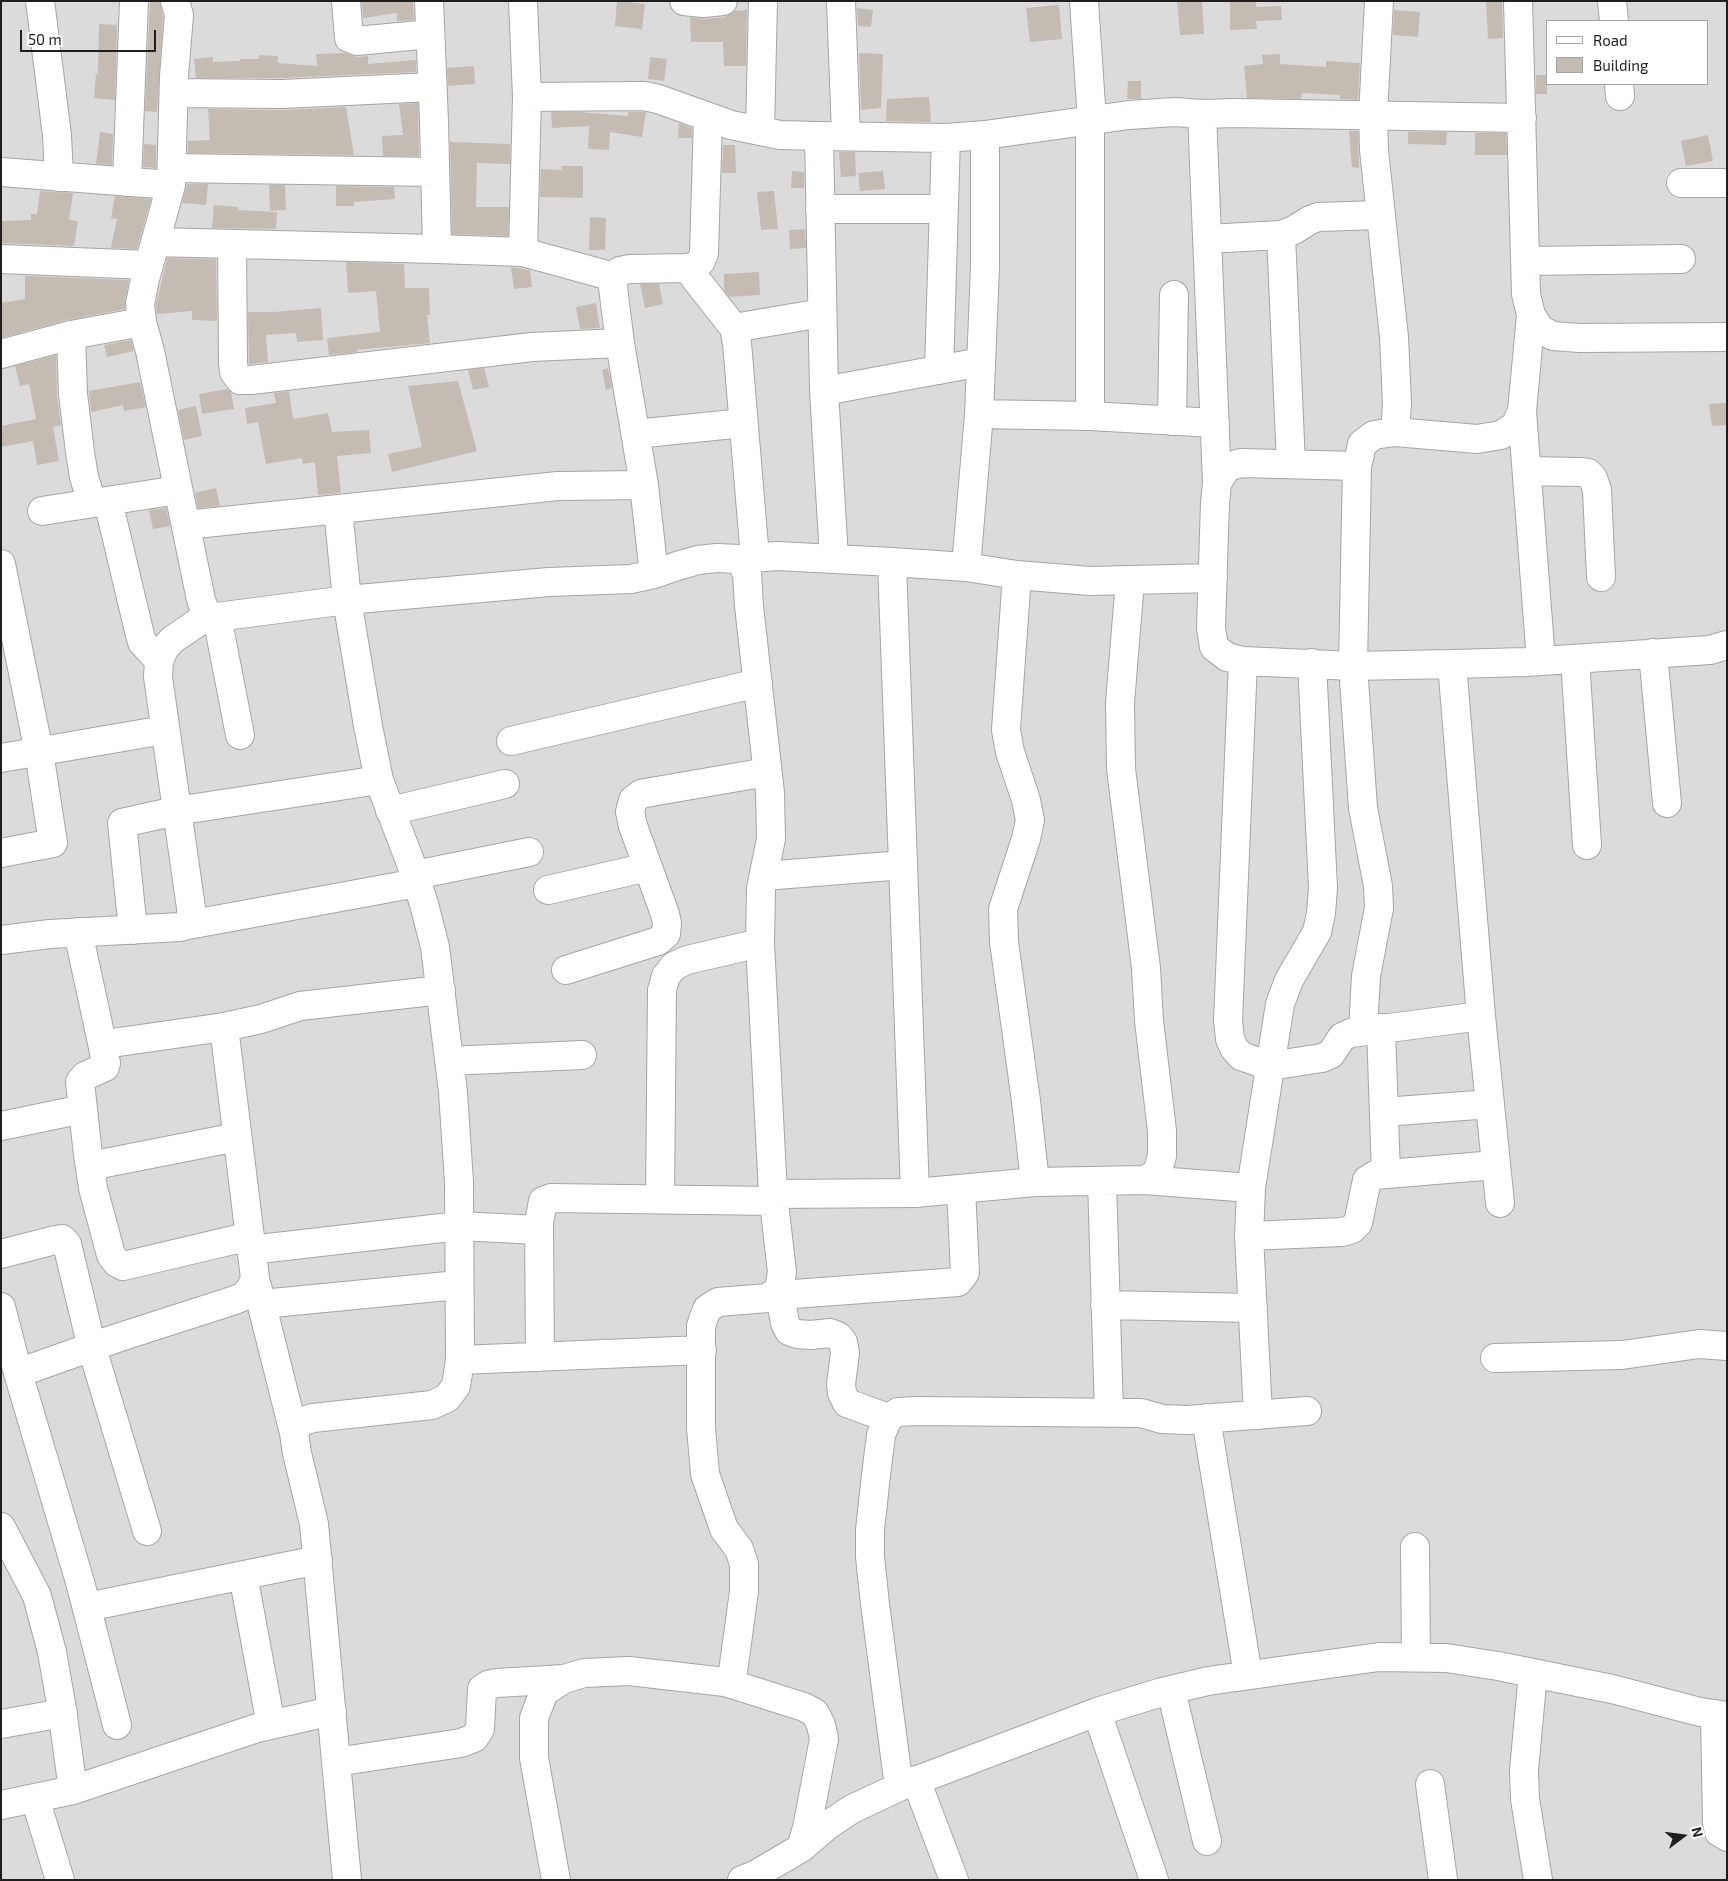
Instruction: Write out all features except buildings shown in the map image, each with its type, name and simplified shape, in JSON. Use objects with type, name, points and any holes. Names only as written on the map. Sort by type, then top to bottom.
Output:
[{"type":"street","points":[[40,1],[57,135],[59,177]]},
{"type":"street","points":[[127,182],[134,1]]},
{"type":"street","points":[[175,1],[179,15],[174,93],[172,176],[140,304],[142,322],[150,351],[201,600],[212,617],[240,734]]},
{"type":"street","points":[[346,1],[350,38],[357,41],[430,34]]},
{"type":"street","points":[[429,1],[437,249]]},
{"type":"street","points":[[523,1],[527,97],[523,252]]},
{"type":"street","points":[[684,1],[704,3],[723,1]]},
{"type":"street","points":[[760,131],[763,1]]},
{"type":"street","points":[[841,1],[846,135]]},
{"type":"street","points":[[1084,1],[1091,121],[1090,416]]},
{"type":"street","points":[[1379,1],[1374,116],[1376,181],[1394,337],[1397,404],[1395,432]]},
{"type":"street","points":[[1518,1],[1526,294],[1531,316],[1522,411],[1541,661]]},
{"type":"street","points":[[1612,1],[1614,20]]},
{"type":"street","points":[[174,93],[282,94],[432,87]]},
{"type":"street","points":[[527,97],[644,96],[658,99],[731,125],[780,134],[819,136],[946,138],[985,135],[1154,113],[1522,118]]},
{"type":"street","points":[[1202,114],[1217,483],[1211,628],[1214,646],[1227,657],[1243,661],[1353,666],[1541,661],[1710,650],[1727,645]]},
{"type":"street","points":[[654,574],[644,485],[620,343],[613,287],[614,277],[620,271],[630,269],[687,268],[696,266],[701,262],[704,253],[708,118]]},
{"type":"street","points":[[966,567],[979,414],[985,267],[985,135]]},
{"type":"street","points":[[819,136],[824,391],[834,558]]},
{"type":"street","points":[[939,370],[946,138]]},
{"type":"street","points":[[1,172],[127,182],[172,176],[435,172]]},
{"type":"street","points":[[1682,183],[1727,183]]},
{"type":"street","points":[[820,209],[944,209]]},
{"type":"street","points":[[1207,239],[1281,235],[1318,217],[1380,215]]},
{"type":"street","points":[[1281,235],[1291,464]]},
{"type":"street","points":[[1,259],[152,254],[232,244],[437,249],[523,252],[530,256],[614,277]]},
{"type":"street","points":[[232,244],[233,362],[234,372],[240,380],[532,347],[620,343]]},
{"type":"street","points":[[1525,261],[1681,259]]},
{"type":"street","points":[[687,268],[734,328],[737,343],[744,423],[747,573],[767,772],[771,839],[759,912],[773,1198],[782,1272],[780,1292],[785,1322],[789,1331],[797,1334],[811,1336],[830,1333],[838,1336],[843,1342],[845,1353],[841,1384],[842,1393],[847,1403],[888,1418]]},
{"type":"street","points":[[1172,421],[1174,295]]},
{"type":"street","points":[[734,328],[822,313]]},
{"type":"street","points":[[1531,316],[1540,329],[1553,336],[1580,338],[1727,337]]},
{"type":"street","points":[[1,354],[71,335],[142,322]]},
{"type":"street","points":[[71,335],[73,394],[84,477],[100,502],[142,642],[159,661]]},
{"type":"street","points":[[824,391],[981,362]]},
{"type":"street","points":[[1386,1174],[1384,1112],[1366,976],[1377,928],[1379,908],[1378,886],[1363,808],[1353,666],[1357,466],[1362,444],[1374,435],[1395,432],[1477,439],[1485,438],[1501,435],[1515,426],[1522,411]]},
{"type":"street","points":[[979,414],[1090,416],[1214,423]]},
{"type":"street","points":[[636,434],[744,423]]},
{"type":"street","points":[[1217,483],[1227,468],[1241,463],[1357,466]]},
{"type":"street","points":[[1527,471],[1580,472],[1588,473],[1593,478],[1596,490],[1601,577]]},
{"type":"street","points":[[186,525],[558,486],[644,485]]},
{"type":"street","points":[[42,511],[178,490]]},
{"type":"street","points":[[294,1433],[300,1422],[313,1418],[432,1405],[447,1398],[456,1386],[460,1360],[458,1142],[435,947],[416,879],[379,780],[368,726],[348,600],[338,509]]},
{"type":"street","points":[[188,925],[191,918],[191,908],[164,730],[158,677],[159,661],[164,649],[172,640],[212,617],[348,600],[549,582],[631,579],[698,560],[717,558],[777,556],[834,558],[966,567],[1017,576],[1090,581],[1213,578]]},
{"type":"street","points":[[892,562],[915,1193]]},
{"type":"street","points":[[1,564],[8,630],[38,752],[53,843],[1,853]]},
{"type":"street","points":[[1017,576],[1006,730],[1010,752],[1026,800],[1030,820],[1026,839],[1003,909],[1004,942],[1035,1182]]},
{"type":"street","points":[[1130,581],[1120,703],[1121,769],[1146,968],[1149,1021],[1162,1131],[1162,1156],[1158,1172],[1144,1180]]},
{"type":"street","points":[[1653,653],[1667,803]]},
{"type":"street","points":[[1575,659],[1588,845]]},
{"type":"street","points":[[1243,661],[1228,1022],[1230,1039],[1234,1048],[1241,1056],[1270,1066],[1322,1058],[1331,1054],[1342,1037],[1351,1032],[1481,1016]]},
{"type":"street","points":[[1258,1415],[1249,1236],[1251,1188],[1280,1004],[1289,980],[1317,932],[1323,888],[1312,664]]},
{"type":"street","points":[[1452,664],[1481,1016],[1500,1203]]},
{"type":"street","points":[[511,741],[758,683]]},
{"type":"street","points":[[1,758],[164,730]]},
{"type":"street","points":[[687,960],[667,923],[633,826],[630,812],[633,800],[640,794],[767,772]]},
{"type":"street","points":[[132,930],[122,823],[176,811],[379,780]]},
{"type":"street","points":[[390,811],[504,784]]},
{"type":"street","points":[[1,940],[78,932],[180,927],[416,879],[529,852]]},
{"type":"street","points":[[764,876],[903,865]]},
{"type":"street","points":[[548,890],[648,868]]},
{"type":"street","points":[[566,970],[658,941],[666,934],[667,923]]},
{"type":"street","points":[[78,932],[106,1063],[105,1067],[82,1079],[80,1082],[83,1109],[93,1188],[111,1255],[117,1264],[123,1266],[250,1243],[459,1226],[539,1230]]},
{"type":"street","points":[[660,1200],[662,990],[666,976],[674,966],[687,960],[760,942]]},
{"type":"street","points":[[101,1038],[112,1043],[224,1028],[261,1019],[300,1006],[441,990]]},
{"type":"street","points":[[224,1028],[255,1278],[294,1433],[314,1524],[347,1880]]},
{"type":"street","points":[[449,1061],[582,1055]]},
{"type":"street","points":[[1384,1112],[1490,1104]]},
{"type":"street","points":[[1,1126],[83,1109]]},
{"type":"street","points":[[90,1166],[238,1137]]},
{"type":"street","points":[[1249,1236],[1342,1232],[1352,1229],[1358,1223],[1367,1180],[1375,1175],[1495,1165]]},
{"type":"street","points":[[540,1357],[540,1210],[543,1201],[551,1198],[660,1200],[773,1198],[915,1193],[1035,1182],[1144,1180],[1251,1188]]},
{"type":"street","points":[[1102,1181],[1109,1413]]},
{"type":"street","points":[[725,1682],[733,1672],[744,1591],[744,1564],[739,1549],[724,1529],[706,1474],[701,1428],[702,1326],[707,1309],[718,1302],[768,1298],[780,1292],[958,1282],[965,1273],[961,1189]]},
{"type":"street","points":[[1,1254],[55,1240],[62,1239],[67,1244],[92,1348],[147,1531]]},
{"type":"street","points":[[18,1373],[244,1296],[251,1288],[255,1278]]},
{"type":"street","points":[[262,1304],[458,1285]]},
{"type":"street","points":[[1106,1305],[1252,1308]]},
{"type":"street","points":[[1,1307],[18,1373],[87,1607],[117,1725]]},
{"type":"street","points":[[1496,1358],[1622,1355],[1699,1344],[1727,1346]]},
{"type":"street","points":[[460,1360],[702,1350]]},
{"type":"street","points":[[954,1880],[908,1783],[875,1604],[870,1557],[870,1530],[882,1435],[888,1418],[898,1412],[915,1411],[1141,1413],[1174,1419],[1307,1411]]},
{"type":"street","points":[[1206,1418],[1248,1675]]},
{"type":"street","points":[[1,1527],[37,1596],[52,1652],[63,1713],[73,1790]]},
{"type":"street","points":[[1415,1547],[1416,1656]]},
{"type":"street","points":[[87,1607],[318,1560]]},
{"type":"street","points":[[243,1576],[271,1725]]},
{"type":"street","points":[[742,1880],[801,1848],[836,1820],[872,1798],[1097,1712],[1208,1681],[1379,1656],[1446,1658],[1533,1673],[1612,1689],[1721,1715],[1717,1823],[1719,1832],[1727,1837]]},
{"type":"street","points":[[336,1762],[461,1743],[474,1738],[480,1729],[482,1689],[497,1683],[564,1679],[584,1673],[629,1671],[725,1682],[804,1707],[815,1713],[821,1725],[824,1739],[807,1828],[801,1848]]},
{"type":"street","points":[[1533,1673],[1524,1780],[1529,1832],[1538,1880]]},
{"type":"street","points":[[556,1880],[534,1758],[534,1718],[544,1692],[564,1679]]},
{"type":"street","points":[[1172,1690],[1207,1841]]},
{"type":"street","points":[[1,1805],[73,1790],[208,1744],[271,1725],[332,1711]]},
{"type":"street","points":[[1097,1712],[1154,1880]]},
{"type":"street","points":[[1,1724],[63,1713]]},
{"type":"street","points":[[1430,1784],[1443,1880]]},
{"type":"street","points":[[35,1798],[60,1880]]},
{"type":"shaded area","points":[[1,1],[1727,1],[1727,1880],[1,1880]]}]
